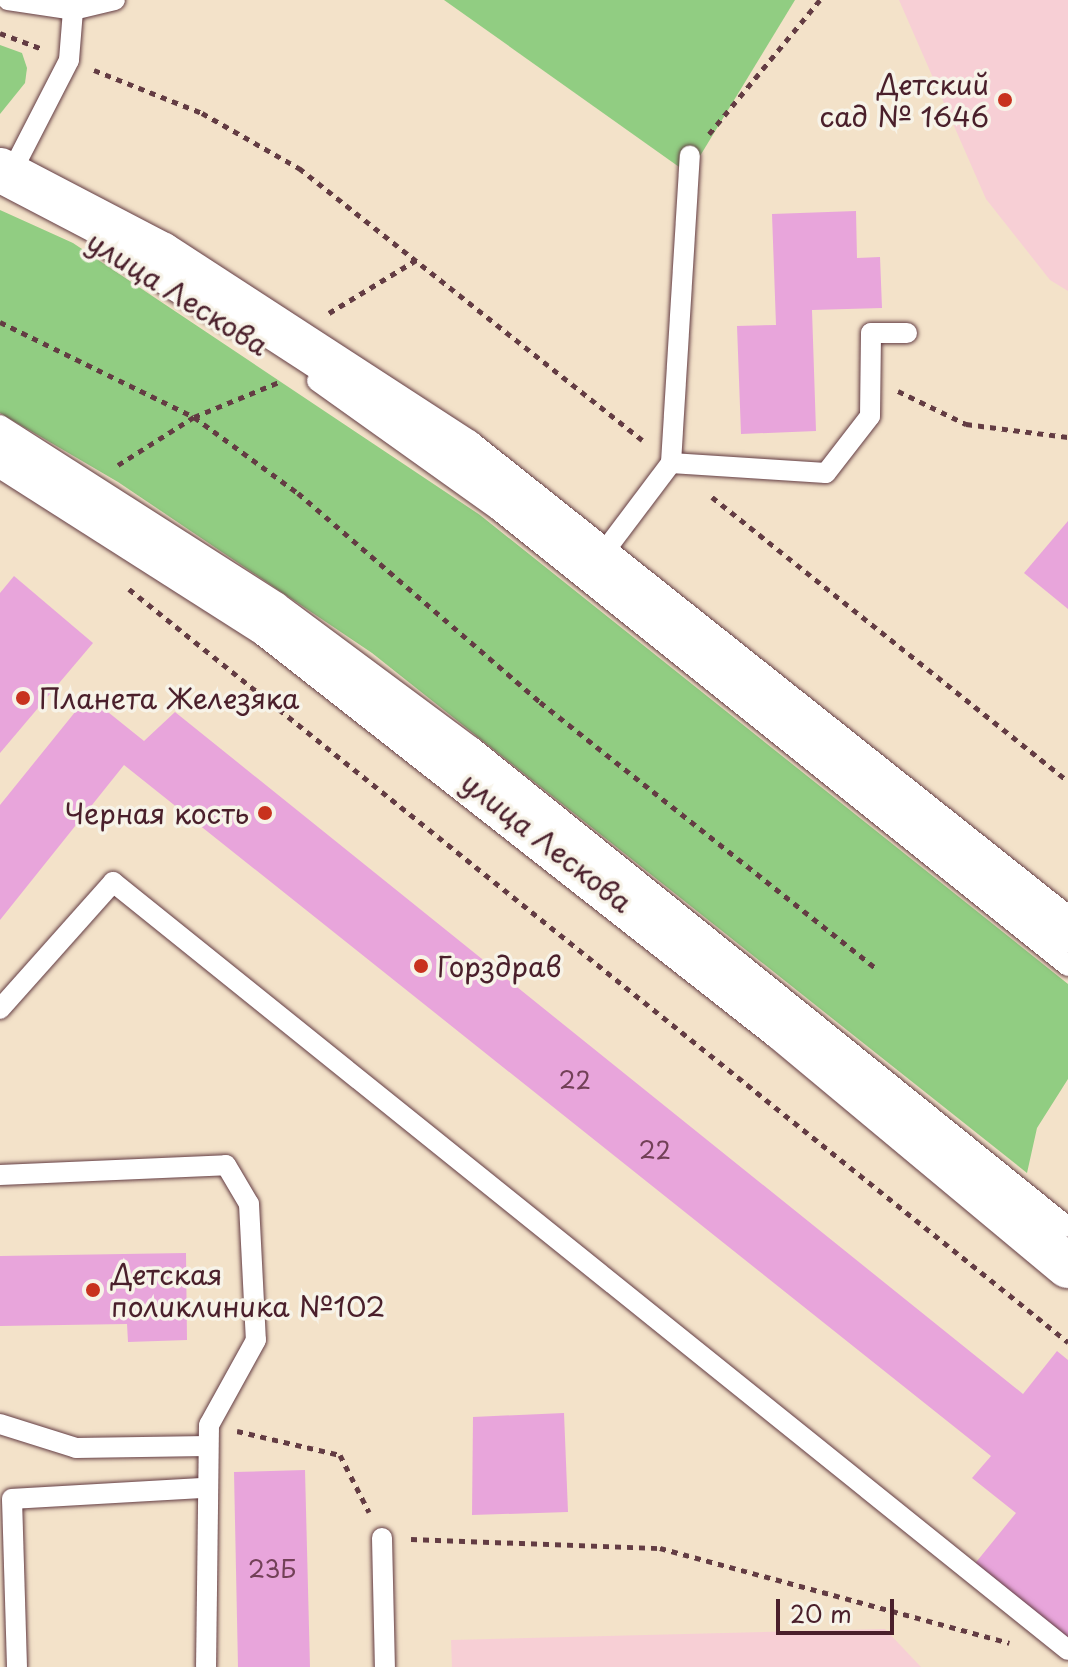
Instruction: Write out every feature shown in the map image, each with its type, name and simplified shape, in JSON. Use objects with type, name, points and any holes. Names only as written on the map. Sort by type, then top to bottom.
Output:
[{"type":"main road","name":"улица Лескова","points":[[3,180],[161,254],[313,348],[601,556],[1068,931]]},
{"type":"main road","name":"улица Лескова","points":[[0,454],[267,624],[782,1028],[1068,1266]]},
{"type":"lane","points":[[8,0],[73,10],[115,0]]},
{"type":"lane","points":[[3,180],[69,60],[73,10]]},
{"type":"lane","points":[[601,556],[671,463],[690,156]]},
{"type":"lane","name":"улица Лескова","points":[[3,180],[231,325],[498,510],[1068,966]]},
{"type":"lane","points":[[671,463],[826,473],[870,416],[871,333],[907,333]]},
{"type":"lane","name":"улица Лескова","points":[[0,425],[278,603],[472,747],[1068,1227]]},
{"type":"lane","points":[[0,1009],[113,882],[1068,1650]]},
{"type":"lane","points":[[0,1175],[226,1165],[249,1204],[256,1340],[209,1425],[205,1488],[206,1667]]},
{"type":"lane","points":[[0,1424],[76,1448],[208,1446]]},
{"type":"lane","points":[[17,1667],[12,1499],[205,1488]]},
{"type":"lane","points":[[382,1538],[385,1667]]},
{"type":"path","points":[[690,156],[820,0]]},
{"type":"path","points":[[0,33],[202,113],[299,168],[1068,781]]},
{"type":"path","points":[[329,314],[417,259]]},
{"type":"path","points":[[0,322],[194,417],[298,493],[540,702],[878,970]]},
{"type":"path","points":[[870,377],[966,424],[1068,437]]},
{"type":"path","points":[[106,472],[194,417],[289,378]]},
{"type":"path","points":[[118,581],[1068,1342]]},
{"type":"path","points":[[209,1425],[340,1455],[382,1538],[660,1548],[1023,1647]]},
{"type":"shaded area","name":"Детский сад № 1646","points":[[899,0],[1068,0],[1068,291],[1050,280],[986,199]]},
{"type":"shaded area","points":[[885,1629],[921,1667],[452,1667],[451,1640]]},
{"type":"green space","points":[[444,0],[795,0],[689,174]]},
{"type":"green space","points":[[0,45],[22,53],[27,68],[25,83],[0,114]]},
{"type":"green space","points":[[0,210],[73,243],[480,515],[1068,984],[1068,1079],[1037,1128],[1027,1173],[372,653],[118,482],[0,413]]},
{"type":"building","points":[[856,211],[857,258],[880,257],[882,308],[812,310],[816,431],[741,434],[737,326],[776,325],[772,214]]},
{"type":"building","points":[[1068,521],[1068,609],[1024,573]]},
{"type":"building","name":"Планета Железяка","points":[[14,576],[93,643],[0,753],[0,593]]},
{"type":"building","points":[[88,696],[144,741],[175,712],[1023,1394],[1057,1351],[1068,1360],[1068,1643],[973,1566],[1016,1513],[972,1478],[991,1456],[124,765],[0,920],[0,805]]},
{"type":"building","name":"Детская поликлиника №102","points":[[186,1253],[187,1340],[128,1342],[127,1324],[0,1326],[0,1256]]},
{"type":"building","points":[[564,1413],[568,1512],[472,1515],[473,1417]]},
{"type":"building","points":[[305,1470],[310,1667],[238,1667],[234,1472]]},
{"type":"place","name":"Детский сад № 1646","points":[[1005,100]]},
{"type":"place","name":"Планета Железяка","points":[[23,698]]},
{"type":"place","name":"Черная кость","points":[[265,813]]},
{"type":"place","name":"Горздрав","points":[[421,966]]},
{"type":"place","name":"Детская поликлиника №102","points":[[93,1290]]}]
